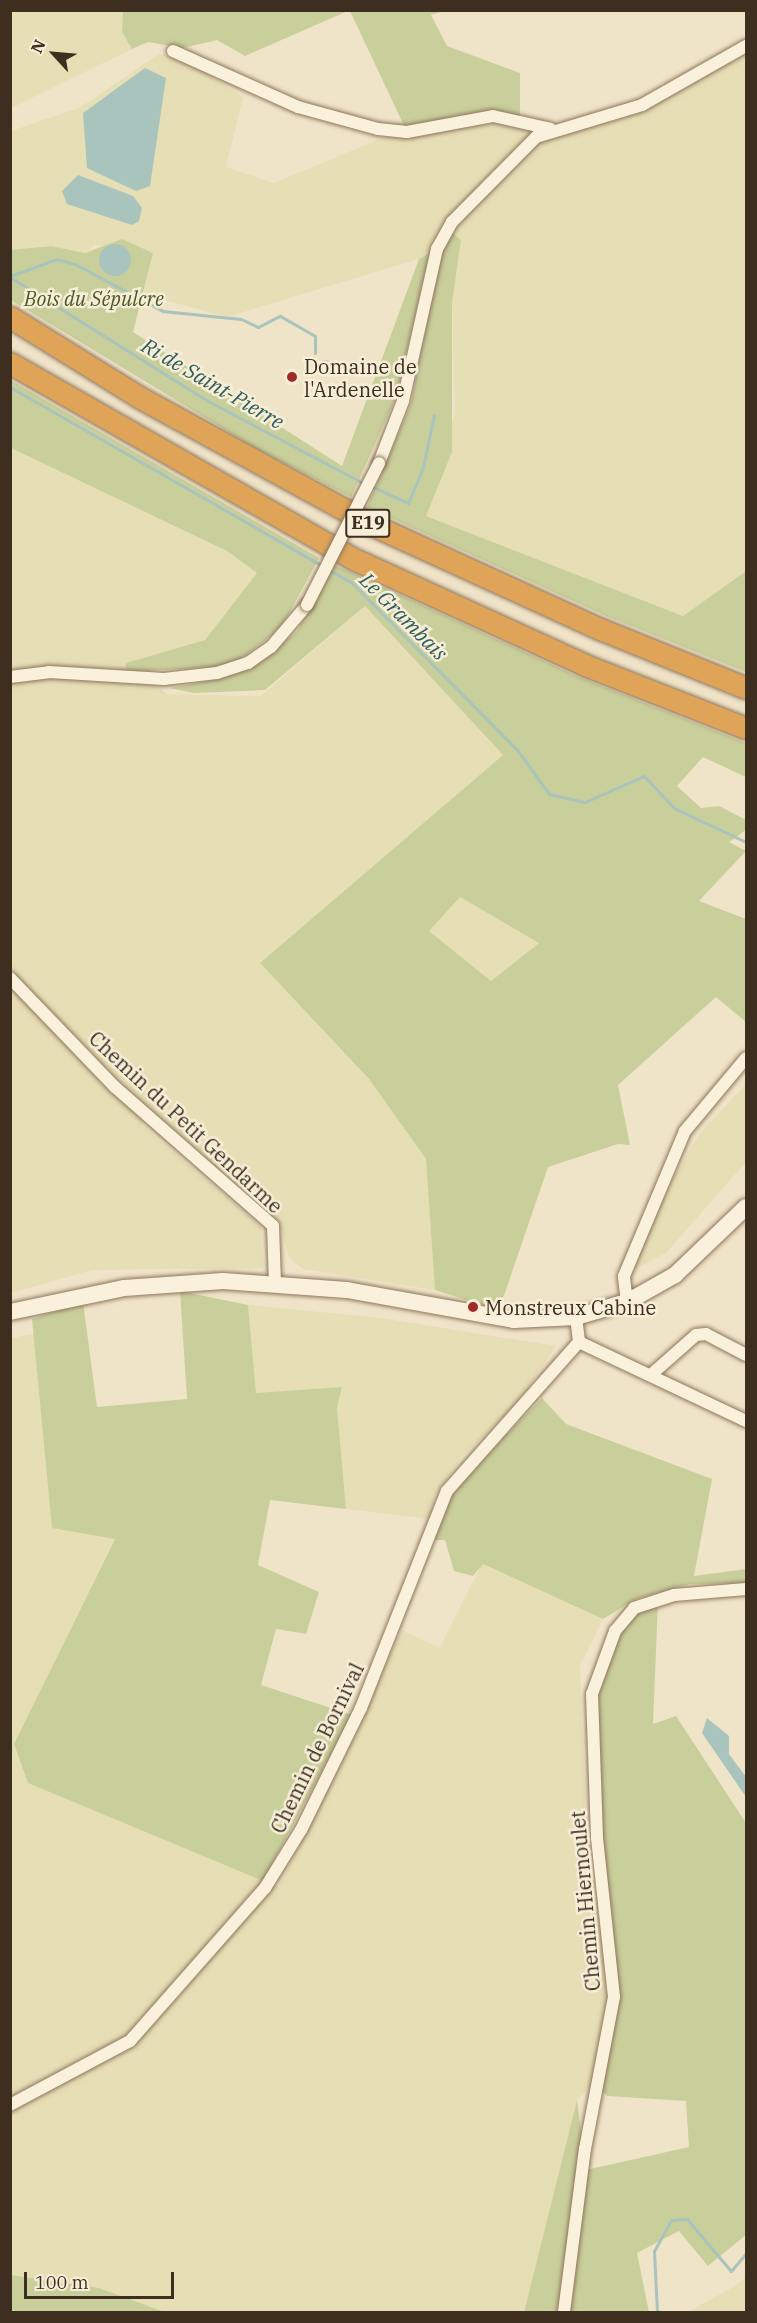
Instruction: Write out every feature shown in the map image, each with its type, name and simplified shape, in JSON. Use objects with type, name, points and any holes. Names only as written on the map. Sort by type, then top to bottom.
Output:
[{"type":"highway","name":"E19","points":[[10,317],[139,397],[375,526],[545,605],[747,688]]},
{"type":"highway","name":"E19","points":[[10,363],[356,560],[585,664],[747,728]]},
{"type":"main road","points":[[10,1312],[172,1282],[276,1283],[497,1319],[576,1317],[627,1302],[700,1255],[747,1207]]},
{"type":"street","points":[[173,51],[298,107],[378,129],[408,132],[493,116],[551,129],[642,105],[747,46]]},
{"type":"street","points":[[10,677],[49,672],[164,680],[217,673],[248,663],[271,646],[306,605],[379,463],[403,401],[437,249],[475,198],[551,129]]},
{"type":"street","name":"Chemin du Petit Gendarme","points":[[10,978],[114,1087],[273,1226],[276,1283]]},
{"type":"street","points":[[627,1302],[624,1276],[685,1131],[747,1058]]},
{"type":"street","points":[[576,1317],[579,1342],[653,1373],[747,1421]]},
{"type":"street","points":[[653,1373],[696,1335],[706,1334],[747,1355]]},
{"type":"street","name":"Chemin de Bornival","points":[[10,2105],[130,2042],[264,1888],[301,1830],[361,1708],[447,1491],[579,1342]]},
{"type":"street","name":"Chemin Hiernoulet","points":[[564,2313],[585,2149],[614,1997],[597,1837],[592,1694],[615,1631],[634,1608],[674,1595],[747,1588]]},
{"type":"shaded area","points":[[11,11],[123,11],[122,32],[132,49],[11,108]]},
{"type":"shaded area","points":[[746,49],[746,571],[683,616],[426,516],[455,413],[452,303],[461,241],[451,232],[534,145],[562,130],[641,112]]},
{"type":"shaded area","points":[[159,54],[183,58],[243,97],[226,167],[274,183],[387,136],[493,116],[536,137],[497,174],[437,249],[419,259],[227,317],[143,294],[153,253],[95,245],[85,253],[51,246],[11,250],[11,131],[81,107]]},
{"type":"shaded area","points":[[11,448],[227,551],[257,573],[205,640],[127,663],[167,694],[261,696],[365,606],[503,755],[260,963],[369,1079],[426,1159],[435,1290],[303,1269],[289,1258],[282,1230],[270,1215],[149,1113],[141,1125],[261,1226],[263,1268],[92,1270],[11,1293]]},
{"type":"shaded area","points":[[459,896],[539,943],[491,981],[429,931]]},
{"type":"shaded area","points":[[746,1084],[746,1162],[667,1252],[634,1270],[660,1200],[701,1132]]},
{"type":"shaded area","points":[[248,1305],[381,1318],[556,1346],[515,1406],[462,1456],[435,1495],[431,1519],[346,1509],[337,1407],[342,1387],[256,1393]]},
{"type":"shaded area","points":[[34,1334],[52,1527],[115,1538],[14,1744],[28,1783],[279,1887],[402,1630],[440,1648],[482,1564],[603,1619],[580,1665],[587,1855],[605,1929],[609,1998],[596,2082],[577,2100],[524,2312],[165,2312],[99,2288],[11,2275],[10,1338]]},
{"type":"shaded area","points":[[746,2277],[746,2312],[688,2312],[735,2286]]},
{"type":"green space","points":[[123,11],[348,11],[245,56],[217,40],[183,48],[148,42],[132,49],[122,32]]},
{"type":"green space","points":[[350,11],[444,11],[431,15],[447,46],[520,73],[520,118],[407,132]]},
{"type":"green space","points":[[451,232],[461,240],[452,303],[452,452],[426,516],[683,616],[746,571],[746,672],[606,616],[367,507],[411,404],[440,253]]},
{"type":"green space","name":"Bois du Sépulcre","points":[[122,239],[153,253],[133,332],[342,466],[419,259],[430,253],[395,400],[351,497],[257,449],[11,300],[10,250],[51,246],[85,253]]},
{"type":"green space","points":[[10,380],[319,558],[281,628],[242,658],[218,667],[126,672],[126,663],[205,640],[257,573],[227,551],[11,448]]},
{"type":"green space","points":[[335,565],[581,678],[746,743],[746,777],[703,757],[677,786],[701,808],[719,806],[746,820],[746,830],[729,842],[746,851],[699,901],[746,919],[746,1022],[716,997],[618,1085],[630,1145],[618,1144],[548,1167],[499,1310],[435,1290],[426,1159],[369,1079],[260,963],[503,755],[365,606],[265,690],[194,693],[170,688],[219,679],[275,650],[297,631]],"holes":[[[460,897],[539,943],[491,981],[429,931]]]},
{"type":"green space","points":[[180,1291],[248,1305],[256,1393],[342,1387],[337,1407],[346,1509],[270,1500],[258,1565],[319,1592],[306,1634],[276,1629],[261,1685],[352,1715],[263,1881],[28,1783],[14,1744],[115,1539],[52,1528],[32,1319],[83,1302],[97,1407],[187,1399]]},
{"type":"green space","points":[[542,1398],[566,1424],[712,1479],[694,1576],[746,1569],[746,1583],[690,1584],[636,1599],[603,1619],[483,1564],[473,1576],[454,1571],[445,1540],[434,1540],[453,1490]]},
{"type":"green space","points":[[658,1602],[653,1724],[676,1716],[746,1823],[746,2235],[708,2266],[679,2231],[637,2253],[649,2312],[524,2312],[577,2100],[586,2170],[689,2147],[686,2101],[607,2096],[601,2090],[616,2004],[615,1951],[600,1853],[593,1707],[600,1676],[627,1618]]},
{"type":"green space","points":[[11,2275],[99,2288],[165,2312],[11,2312]]},
{"type":"water","points":[[145,68],[166,78],[150,186],[136,191],[87,168],[83,113]]},
{"type":"water","points":[[78,175],[133,196],[142,208],[139,221],[132,225],[67,204],[62,191]]},
{"type":"water","points":[[115,244],[126,249],[131,260],[126,271],[115,276],[104,271],[99,260],[104,249]]},
{"type":"water","points":[[707,1718],[729,1736],[729,1754],[746,1777],[746,1797],[702,1733]]},
{"type":"waterway","points":[[10,276],[57,259],[75,264],[163,311],[241,319],[258,327],[280,316],[315,336],[315,353]]},
{"type":"waterway","name":"Ri de Saint-Pierre","points":[[10,277],[208,401],[365,484]]},
{"type":"waterway","points":[[323,361],[351,365]]},
{"type":"waterway","name":"Le Grambais","points":[[10,387],[324,567]]},
{"type":"waterway","points":[[371,486],[408,503],[423,467],[434,415]]},
{"type":"waterway","name":"Le Grambais","points":[[329,570],[351,582],[518,751],[549,794],[585,802],[644,776],[674,808],[746,842]]},
{"type":"waterway","points":[[657,2312],[654,2251],[671,2220],[687,2219],[731,2271],[746,2253]]},
{"type":"place","name":"Domaine de l'Ardenelle","points":[[292,377]]},
{"type":"place","name":"Monstreux Cabine","points":[[473,1307]]}]
